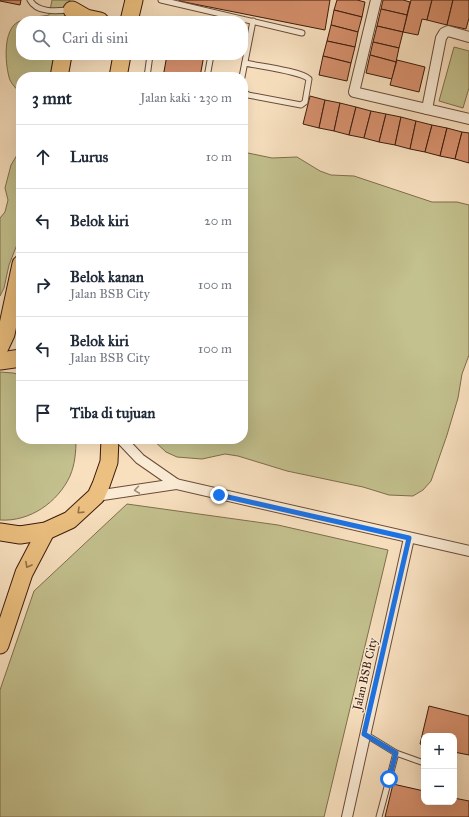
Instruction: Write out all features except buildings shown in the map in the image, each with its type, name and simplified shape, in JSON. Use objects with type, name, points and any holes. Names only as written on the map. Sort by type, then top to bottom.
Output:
[{"type":"main road","points":[[72,10],[82,16]]},
{"type":"main road","points":[[60,72],[62,60]]},
{"type":"main road","points":[[119,72],[121,60]]},
{"type":"main road","points":[[0,347],[6,334],[16,287]]},
{"type":"main road","points":[[0,361],[16,359]]},
{"type":"main road","points":[[0,532],[20,535],[46,531],[70,520],[96,496],[109,462],[110,444]]},
{"type":"main road","points":[[0,645],[24,573],[46,531]]},
{"type":"street","points":[[376,0],[354,92],[469,119]]},
{"type":"street","points":[[427,109],[444,33],[448,31],[469,37]]},
{"type":"street","points":[[126,444],[140,459],[176,484]]},
{"type":"street","points":[[96,496],[176,484],[469,551]]},
{"type":"street","name":"Jalan BSB City","points":[[347,817],[364,734],[409,538]]},
{"type":"lane","points":[[30,0],[37,8],[52,11],[72,10]]},
{"type":"lane","points":[[161,0],[231,16]]},
{"type":"lane","points":[[248,20],[302,32]]},
{"type":"lane","points":[[248,47],[253,21]]},
{"type":"lane","points":[[148,72],[149,60]]},
{"type":"lane","points":[[208,72],[210,60]]},
{"type":"lane","points":[[243,72],[246,60]]},
{"type":"lane","points":[[245,63],[296,73],[306,76],[309,79],[305,102],[301,105],[248,95]]},
{"type":"lane","points":[[364,734],[396,753],[421,761]]},
{"type":"lane","points":[[379,817],[396,753]]},
{"type":"shaded area","points":[[52,0],[70,0],[66,16],[42,16],[49,15]]},
{"type":"shaded area","points":[[16,24],[16,60],[55,60],[53,72],[16,72],[16,88],[10,79],[6,55],[6,47],[13,26]]},
{"type":"shaded area","points":[[454,47],[469,51],[469,88],[463,108],[439,101]]},
{"type":"shaded area","points":[[248,153],[272,158],[297,157],[320,171],[331,175],[354,176],[432,202],[457,202],[469,205],[469,355],[462,374],[458,398],[447,435],[431,481],[423,490],[413,496],[389,495],[363,487],[287,471],[238,456],[225,454],[202,459],[177,457],[166,452],[157,444],[248,444]]},
{"type":"shaded area","points":[[16,157],[16,247],[9,265],[4,288],[0,296],[0,218],[5,212],[8,200],[5,188],[11,165]]},
{"type":"shaded area","points":[[0,372],[16,374],[16,444],[76,444],[76,449],[70,476],[65,485],[50,502],[32,514],[22,518],[0,520]]},
{"type":"shaded area","points":[[127,504],[278,525],[388,550],[324,817],[0,817],[0,690],[34,591]]},
{"type":"route","points":[[219,495],[409,538],[364,734],[396,753],[389,779]]}]
